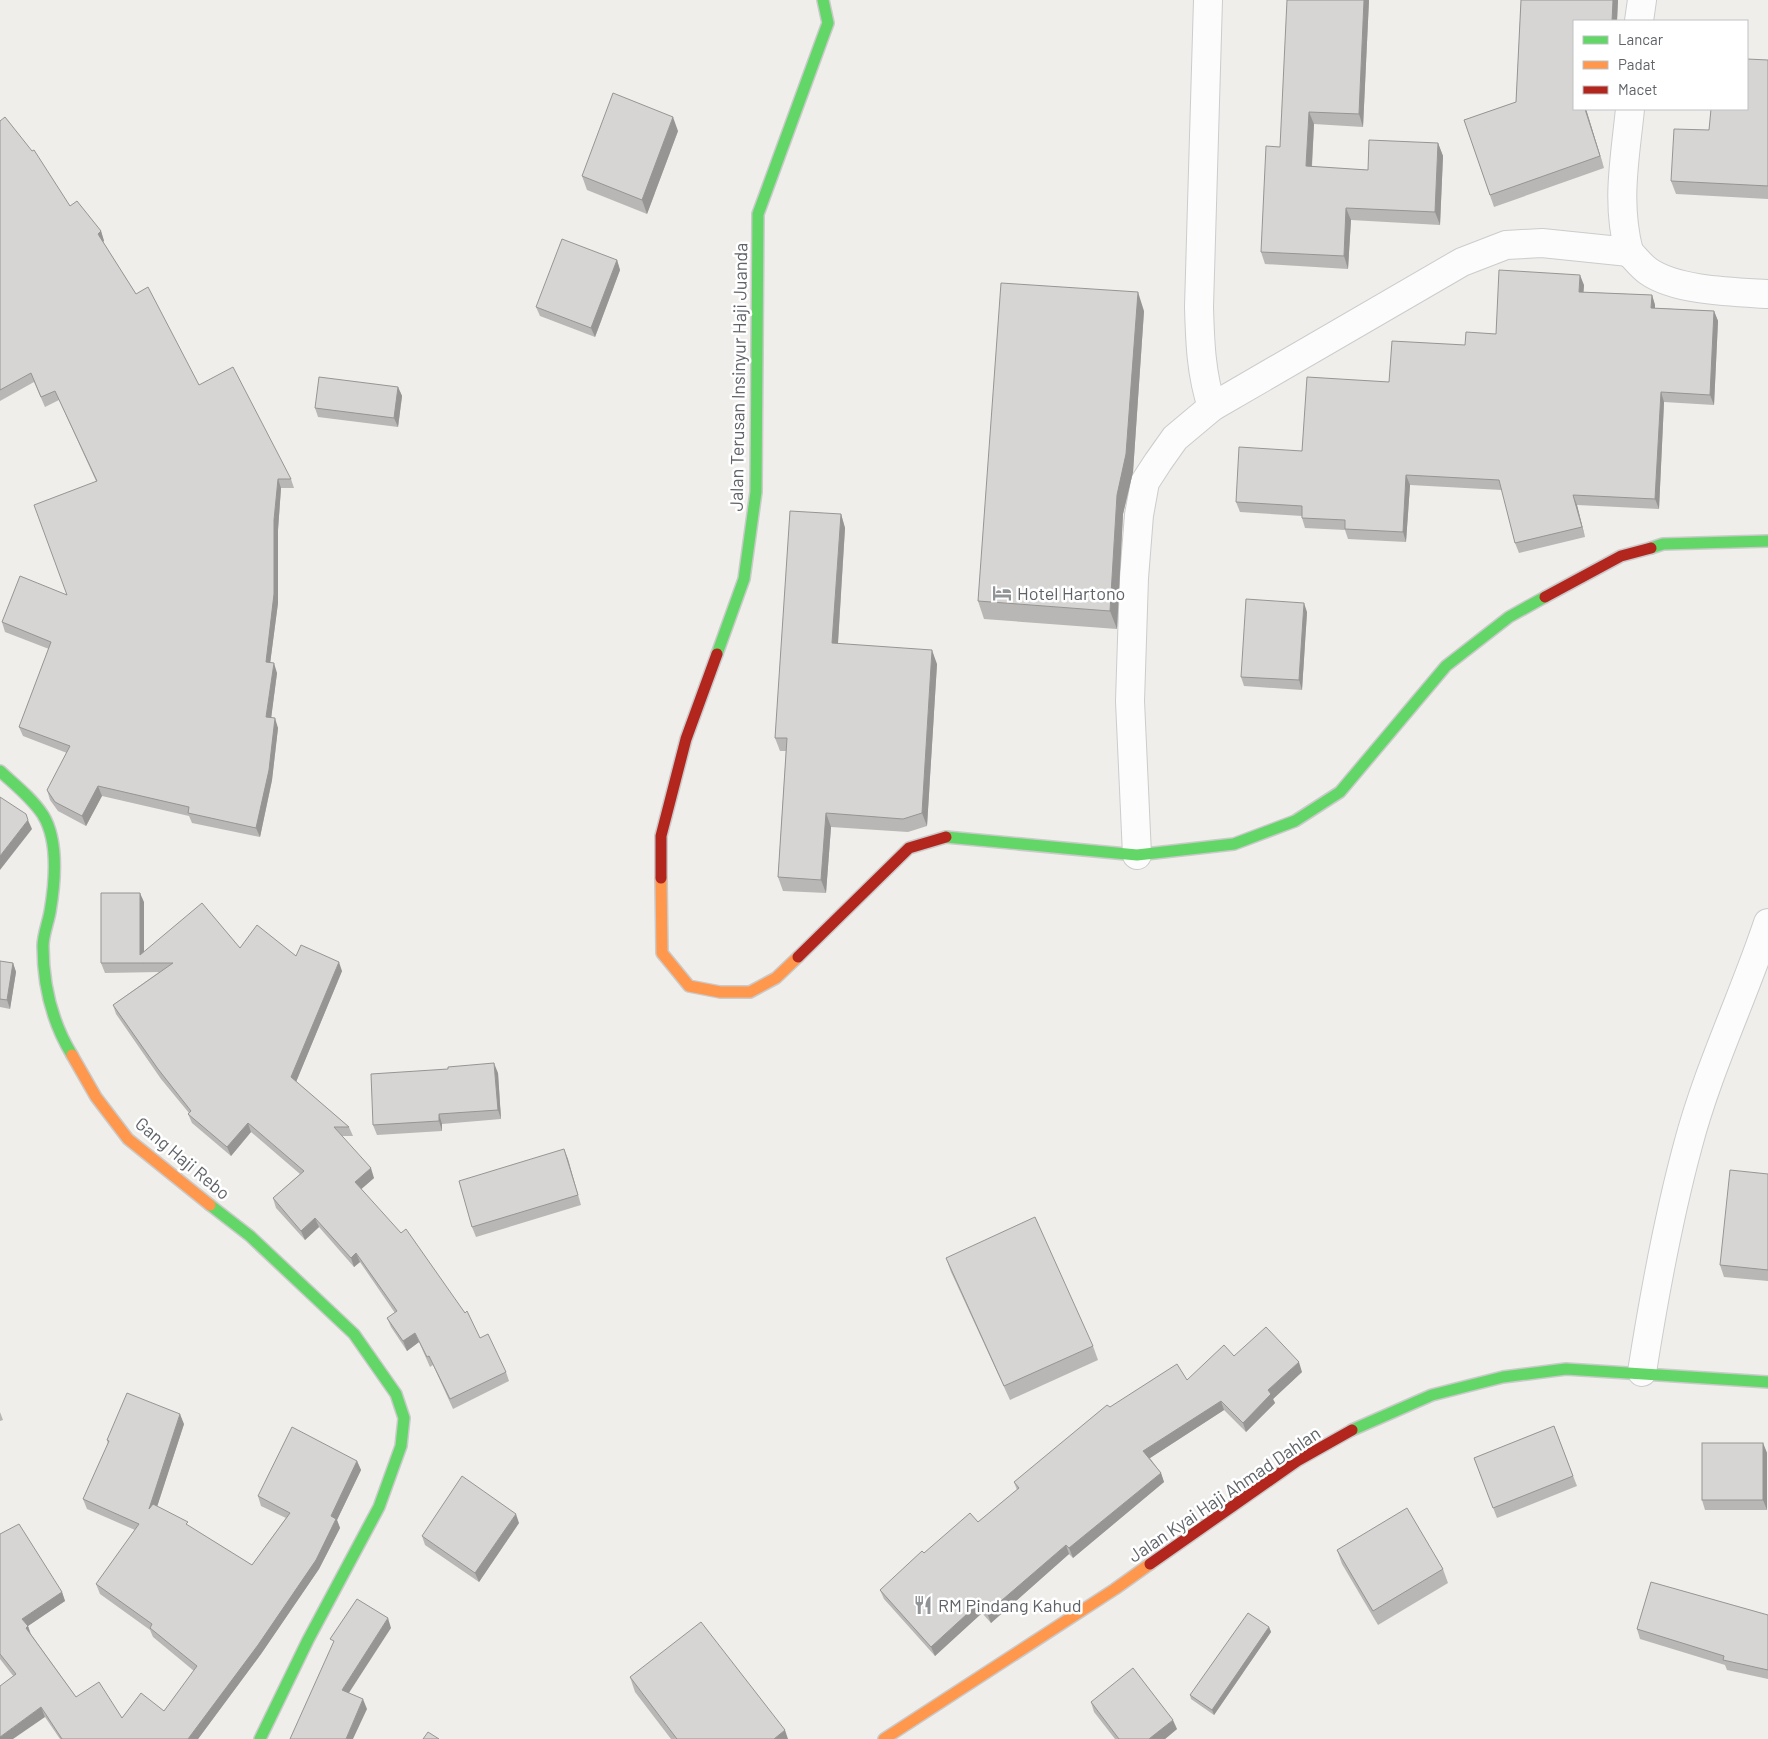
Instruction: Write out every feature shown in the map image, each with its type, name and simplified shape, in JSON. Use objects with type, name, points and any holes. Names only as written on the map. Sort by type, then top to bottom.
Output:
[{"type":"street","name":"Jalan Terusan Insinyur Haji Juanda","points":[[823,0],[828,23],[758,214],[756,492],[744,579],[686,739],[661,836],[662,953],[689,986],[720,992],[750,992],[776,978],[909,848],[950,836],[1136,855],[1234,844],[1294,820],[1340,792],[1446,666],[1509,617],[1621,556],[1663,544],[1768,541]]},
{"type":"street","points":[[1208,0],[1199,307],[1204,383],[1212,407]]},
{"type":"street","points":[[1639,20],[1642,0]]},
{"type":"street","points":[[1630,110],[1620,203],[1622,227],[1628,252],[1648,271],[1676,283],[1768,294]]},
{"type":"street","points":[[1136,855],[1130,701],[1134,578],[1139,515],[1145,482],[1175,438],[1212,407],[1462,262],[1506,245],[1542,243],[1628,252]]},
{"type":"street","name":"Gang Haji Rebo","points":[[0,772],[25,794],[43,815],[52,839],[53,868],[50,910],[42,944],[49,1005],[68,1049],[96,1097],[128,1139],[172,1176],[250,1236],[354,1334],[396,1394],[404,1418],[401,1446],[379,1507],[308,1640],[260,1739]]},
{"type":"street","points":[[1642,1372],[1652,1310],[1688,1144],[1725,1035],[1768,923]]},
{"type":"street","name":"Jalan Kyai Haji Ahmad Dahlan","points":[[884,1739],[1115,1589],[1227,1508],[1297,1461],[1366,1422],[1432,1396],[1503,1377],[1566,1369],[1642,1372],[1768,1382]]},
{"type":"building","points":[[1287,0],[1364,0],[1359,114],[1309,112],[1306,166],[1368,170],[1369,140],[1438,143],[1435,212],[1346,208],[1344,256],[1261,252],[1266,146],[1280,147]]},
{"type":"building","points":[[1521,0],[1613,0],[1612,20],[1573,20],[1573,110],[1585,110],[1600,156],[1490,195],[1464,120],[1516,102]]},
{"type":"building","points":[[1748,59],[1768,60],[1768,186],[1671,181],[1674,129],[1709,130],[1711,110],[1748,110]]},
{"type":"building","points":[[613,93],[673,117],[642,200],[582,176]]},
{"type":"building","points":[[5,117],[32,151],[34,150],[70,206],[77,201],[101,231],[98,234],[136,294],[148,287],[199,385],[233,367],[291,479],[278,479],[274,520],[274,594],[266,662],[274,663],[266,717],[275,718],[269,770],[256,828],[188,813],[189,807],[98,786],[82,816],[55,802],[47,790],[70,746],[19,727],[51,642],[2,622],[20,576],[67,595],[34,505],[97,481],[55,391],[41,397],[31,373],[0,390],[0,121]]},
{"type":"building","points":[[562,239],[617,260],[591,328],[536,307]]},
{"type":"building","points":[[1499,270],[1580,275],[1579,292],[1652,295],[1651,308],[1714,311],[1710,395],[1661,392],[1655,499],[1573,495],[1582,527],[1515,543],[1499,480],[1406,475],[1403,532],[1345,529],[1345,520],[1302,518],[1302,506],[1236,502],[1239,447],[1302,451],[1307,377],[1389,382],[1392,341],[1465,345],[1466,332],[1496,334]]},
{"type":"building","points":[[1001,283],[1138,292],[1126,454],[1117,495],[1110,611],[978,601]]},
{"type":"building","points":[[319,377],[398,387],[394,418],[315,408]]},
{"type":"building","points":[[790,511],[841,514],[832,643],[932,650],[922,813],[903,819],[826,813],[821,880],[778,877],[787,738],[775,738]]},
{"type":"building","points":[[1246,599],[1304,603],[1299,680],[1241,677]]},
{"type":"building","points":[[0,797],[26,814],[28,820],[0,856]]},
{"type":"building","points":[[101,893],[140,893],[140,955],[202,903],[240,948],[257,925],[296,956],[301,945],[339,962],[291,1077],[349,1127],[334,1127],[371,1168],[355,1182],[401,1233],[406,1229],[465,1313],[467,1311],[480,1338],[488,1334],[506,1372],[450,1399],[429,1356],[427,1357],[415,1333],[403,1341],[387,1318],[397,1311],[356,1253],[351,1258],[315,1218],[301,1231],[273,1198],[304,1171],[248,1123],[227,1147],[188,1114],[191,1111],[158,1069],[113,1005],[173,963],[101,963]]},
{"type":"building","points":[[0,961],[13,963],[7,1000],[0,999]]},
{"type":"building","points":[[494,1063],[498,1110],[439,1114],[439,1121],[373,1125],[371,1074],[448,1069],[448,1067]]},
{"type":"building","points":[[564,1149],[578,1195],[472,1227],[459,1181]]},
{"type":"building","points":[[1730,1170],[1768,1174],[1768,1270],[1720,1265]]},
{"type":"building","points":[[1035,1217],[1093,1346],[1004,1386],[946,1258]]},
{"type":"building","points":[[1266,1327],[1299,1362],[1268,1390],[1271,1394],[1243,1423],[1221,1401],[1143,1451],[1161,1473],[1069,1548],[1066,1545],[987,1613],[979,1603],[931,1647],[880,1590],[922,1551],[924,1553],[970,1513],[978,1522],[1019,1488],[1014,1482],[1107,1405],[1110,1407],[1177,1364],[1187,1380],[1224,1345],[1234,1356]]},
{"type":"building","points":[[127,1393],[180,1414],[149,1509],[153,1504],[188,1522],[186,1524],[252,1565],[290,1513],[258,1496],[292,1427],[357,1461],[331,1516],[336,1519],[316,1560],[258,1645],[188,1739],[62,1739],[41,1707],[0,1737],[0,1686],[16,1674],[0,1654],[0,1534],[19,1524],[62,1592],[22,1619],[28,1626],[26,1628],[76,1697],[99,1682],[122,1718],[141,1693],[164,1711],[197,1666],[150,1628],[152,1624],[96,1584],[139,1524],[83,1499],[109,1441],[107,1440]]},
{"type":"building","points":[[1554,1426],[1573,1476],[1493,1508],[1474,1458]]},
{"type":"building","points":[[1702,1443],[1763,1443],[1763,1500],[1702,1500]]},
{"type":"building","points":[[462,1476],[516,1514],[475,1573],[422,1536]]},
{"type":"building","points":[[1407,1508],[1443,1569],[1373,1611],[1337,1550]]},
{"type":"building","points":[[1651,1582],[1768,1615],[1768,1670],[1723,1660],[1724,1656],[1637,1629]]},
{"type":"building","points":[[357,1599],[388,1618],[342,1690],[363,1699],[346,1739],[290,1739],[334,1641],[330,1639]]},
{"type":"building","points":[[1248,1613],[1269,1627],[1212,1710],[1190,1695]]},
{"type":"building","points":[[701,1622],[785,1730],[774,1739],[677,1739],[630,1677]]},
{"type":"building","points":[[1133,1668],[1173,1720],[1149,1739],[1119,1739],[1091,1702]]},
{"type":"building","points":[[428,1732],[439,1739],[423,1739]]},
{"type":"traffic: fast","points":[[717,654],[744,579],[756,492],[758,214],[828,23],[823,0]]},
{"type":"traffic: fast","points":[[1651,548],[1663,544],[1768,541]]},
{"type":"traffic: fast","points":[[946,837],[1137,855],[1234,844],[1295,821],[1340,792],[1446,666],[1509,617],[1545,597]]},
{"type":"traffic: fast","points":[[0,771],[39,809],[52,837],[54,875],[50,912],[43,942],[43,960],[54,1016],[72,1055]]},
{"type":"traffic: fast","points":[[210,1205],[250,1236],[354,1334],[396,1394],[404,1418],[401,1446],[379,1507],[308,1640],[260,1739]]},
{"type":"traffic: fast","points":[[1352,1430],[1432,1395],[1503,1377],[1566,1369],[1768,1382]]},
{"type":"traffic: slow","points":[[661,878],[662,953],[689,986],[720,992],[750,992],[776,978],[798,957]]},
{"type":"traffic: slow","points":[[72,1055],[96,1097],[128,1139],[210,1205]]},
{"type":"traffic: slow","points":[[884,1739],[1115,1589],[1150,1564]]},
{"type":"traffic: jam","points":[[1545,597],[1621,556],[1651,548]]},
{"type":"traffic: jam","points":[[661,878],[661,836],[686,739],[717,654]]},
{"type":"traffic: jam","points":[[798,957],[909,848],[946,837]]},
{"type":"traffic: jam","points":[[1150,1564],[1297,1461],[1352,1430]]},
{"type":"place","name":"Hotel Hartono","points":[[1002,593]]},
{"type":"place","name":"RM Pindang Kahud","points":[[923,1605]]}]
